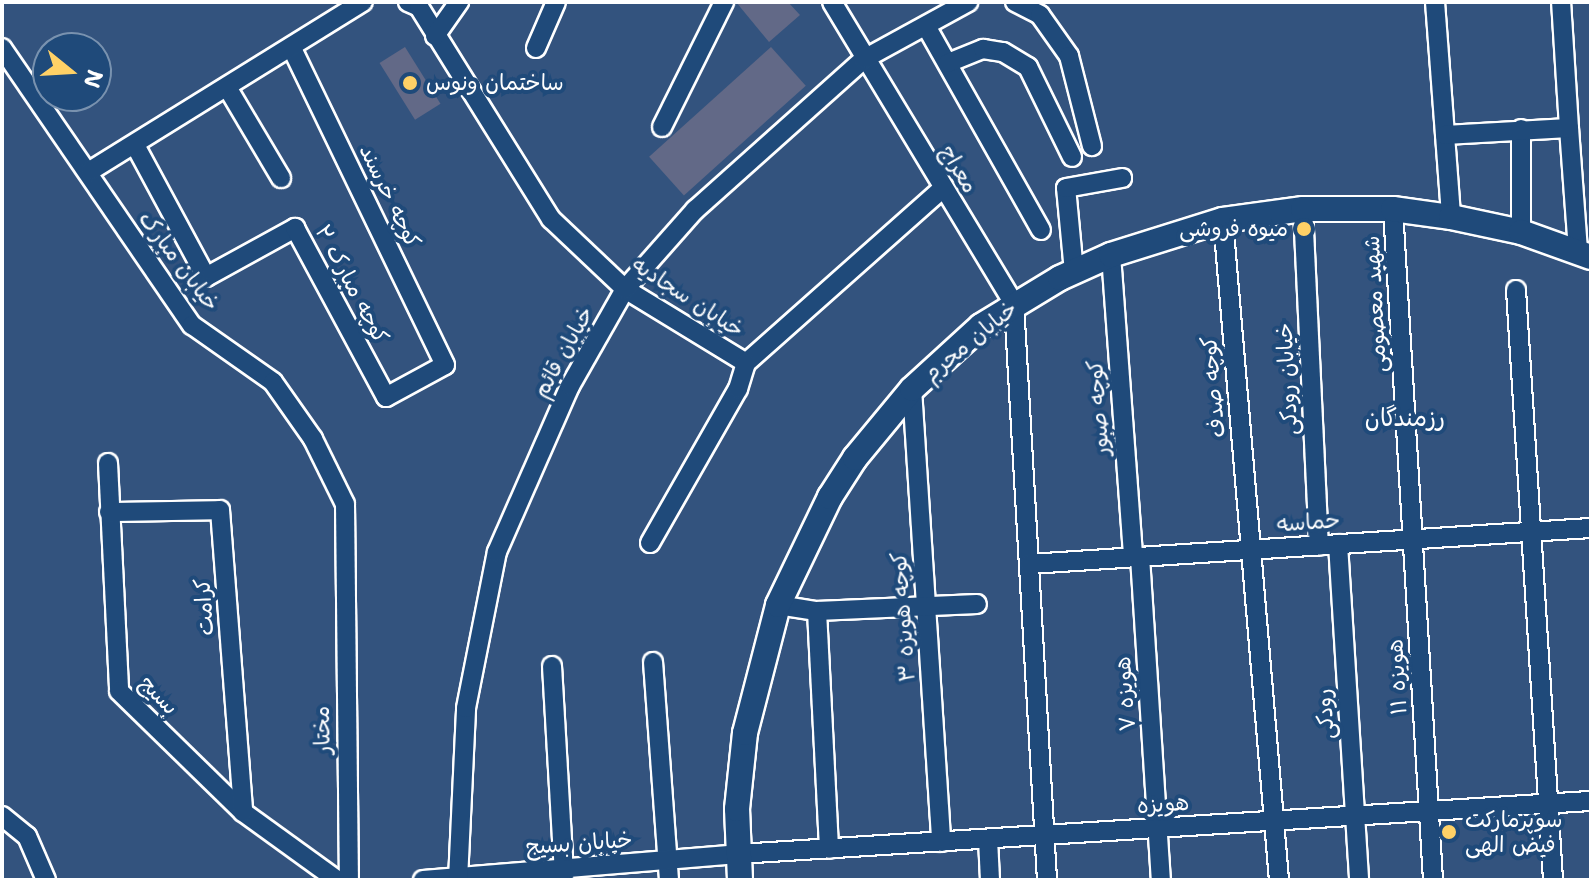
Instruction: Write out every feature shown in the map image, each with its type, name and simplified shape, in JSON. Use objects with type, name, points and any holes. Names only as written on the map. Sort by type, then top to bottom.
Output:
[{"type":"street","points":[[90,171],[292,49],[363,2]]},
{"type":"street","name":"خیابان سجادیه","points":[[408,2],[419,7],[551,219],[625,289],[746,363]]},
{"type":"street","points":[[435,36],[459,2]]},
{"type":"street","points":[[536,48],[556,2]]},
{"type":"street","points":[[662,127],[724,2]]},
{"type":"street","name":"معراج","points":[[832,2],[1014,304]]},
{"type":"street","name":"خیابان قائم","points":[[458,878],[466,708],[497,552],[570,386],[625,289],[695,210],[864,59],[968,2]]},
{"type":"street","points":[[1015,2],[1040,15],[1069,56],[1092,146]]},
{"type":"street","points":[[1435,2],[1451,217]]},
{"type":"street","points":[[1561,2],[1569,128],[1585,254]]},
{"type":"street","points":[[926,26],[1041,230]]},
{"type":"street","name":"خیابان مبارک","points":[[2,48],[90,171],[96,189],[192,325],[273,382],[313,439],[345,504],[343,578]]},
{"type":"street","name":"کوچه خرسند","points":[[292,49],[445,365]]},
{"type":"street","points":[[948,63],[983,49],[1003,52],[1028,67],[1072,157]]},
{"type":"street","points":[[227,87],[281,178]]},
{"type":"street","points":[[1445,135],[1569,128]]},
{"type":"street","points":[[1521,129],[1521,232]]},
{"type":"street","name":"کوچه مبارک ۲","points":[[135,145],[206,277],[295,228],[386,397],[445,365]]},
{"type":"street","points":[[1074,272],[1066,188],[1071,183],[1122,178]]},
{"type":"street","points":[[650,543],[738,389],[746,363],[943,188]]},
{"type":"street","name":"خیابان محرم","points":[[740,880],[738,854],[745,733],[778,605],[830,497],[912,389],[1014,304],[1111,255],[1223,220],[1303,209],[1393,209],[1451,217],[1521,232],[1585,254]]},
{"type":"street","name":"خیابان رودکی","points":[[1303,209],[1329,545]]},
{"type":"street","name":"شهید معصومی","points":[[1393,209],[1413,540]]},
{"type":"street","name":"کوچه صدف","points":[[1223,220],[1279,880]]},
{"type":"street","name":"کوچه صبور","points":[[1111,255],[1136,557]]},
{"type":"street","points":[[1516,290],[1553,880]]},
{"type":"street","points":[[1014,304],[1047,880]]},
{"type":"street","name":"کوچه هویزه ۳","points":[[912,389],[941,842]]},
{"type":"street","name":"بسیج","points":[[108,463],[119,691],[243,812],[337,880]]},
{"type":"street","name":"کرامت","points":[[109,512],[220,510],[243,812]]},
{"type":"street","name":"حماسه","points":[[1029,564],[1591,528]]},
{"type":"street","name":"هویزه ۱۱","points":[[1413,540],[1433,880]]},
{"type":"street","name":"رودکی","points":[[1329,545],[1359,880]]},
{"type":"street","name":"هویزه ۷","points":[[1136,557],[1161,880]]},
{"type":"street","name":"مختار","points":[[343,578],[349,880]]},
{"type":"street","points":[[778,605],[817,611],[977,604]]},
{"type":"street","points":[[817,611],[829,849]]},
{"type":"street","points":[[653,662],[669,880]]},
{"type":"street","points":[[552,666],[564,874]]},
{"type":"street","name":"هویزه","points":[[738,854],[1591,801]]},
{"type":"street","points":[[2,816],[27,836],[46,880]]},
{"type":"street","points":[[988,839],[990,880]]},
{"type":"street","name":"خیابان بسیج","points":[[423,880],[564,874],[738,854]]},
{"type":"building","points":[[736,2],[788,2],[800,15],[769,42]]},
{"type":"building","name":"ساختمان ونوس","points":[[405,47],[441,104],[415,120],[380,63]]},
{"type":"building","points":[[771,47],[806,86],[684,195],[649,157]]},
{"type":"place","name":"ساختمان ونوس","points":[[410,83]]},
{"type":"place","name":"میوه فروشی","points":[[1304,229]]},
{"type":"place","name":"سوپرمارکت فیض الهی","points":[[1449,832]]},
{"type":"district","name":"رزمندگان","points":[[1405,419]]}]
